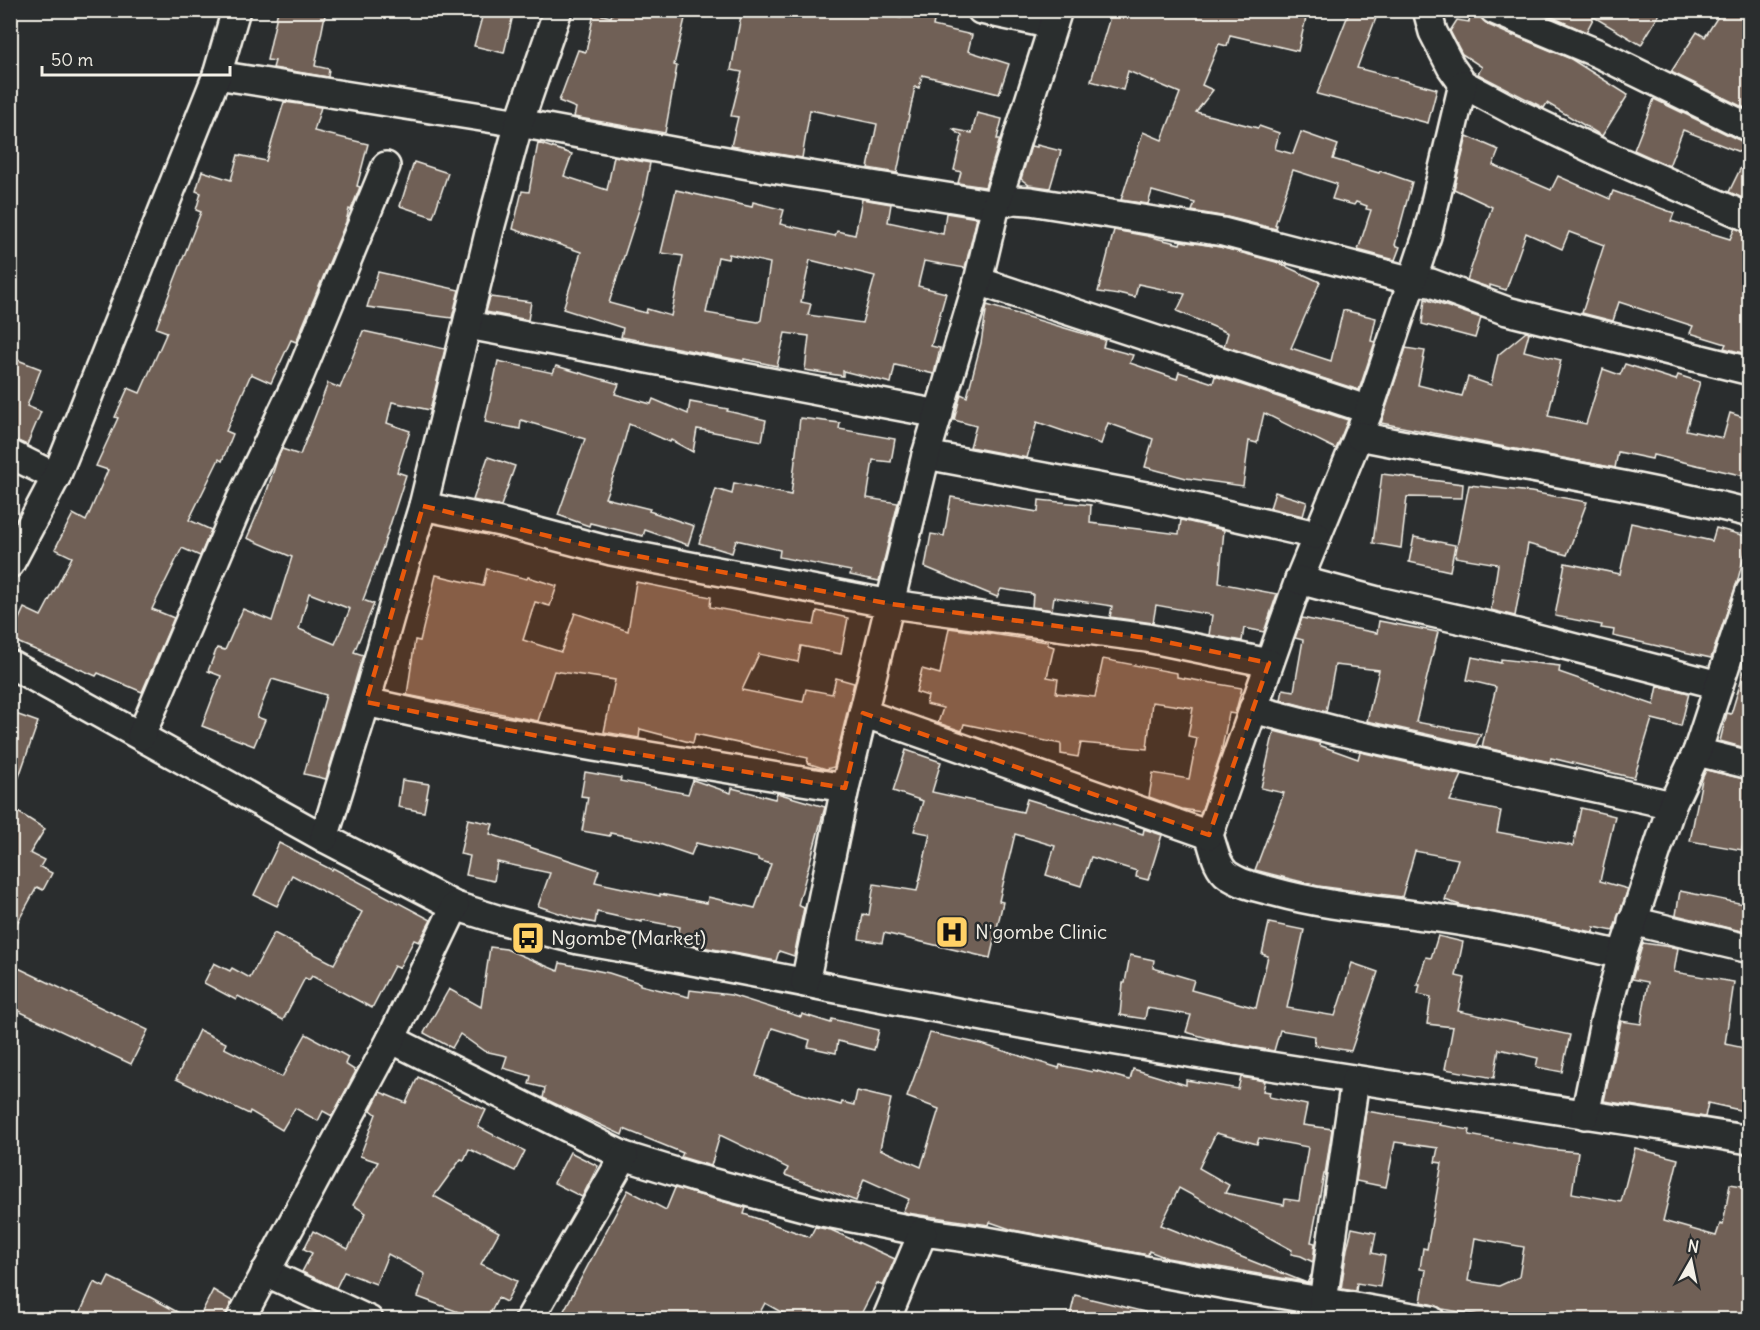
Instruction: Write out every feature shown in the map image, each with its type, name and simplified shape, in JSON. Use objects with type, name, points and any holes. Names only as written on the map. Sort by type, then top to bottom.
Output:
[{"type":"street","points":[[10,564],[56,477],[217,75],[236,10]]},
{"type":"street","points":[[324,838],[423,506],[491,225],[519,123],[558,10]]},
{"type":"street","points":[[805,983],[845,788],[926,454],[978,281],[996,205],[1056,18],[981,10]]},
{"type":"street","points":[[1427,10],[1437,41],[1463,84],[1603,154],[1749,218]]},
{"type":"street","points":[[1494,10],[1597,53],[1749,128]]},
{"type":"street","points":[[217,75],[519,123],[754,166],[996,205],[1014,200],[1030,201],[1223,232],[1413,281],[1431,283],[1508,311],[1749,371]]},
{"type":"street","points":[[1463,84],[1427,236],[1413,281],[1369,410],[1299,580],[1209,835],[1220,866],[1228,875],[1251,886],[1348,907],[1437,918],[1523,933],[1622,955]]},
{"type":"street","points":[[141,736],[240,501],[300,375],[386,166]]},
{"type":"street","points":[[978,281],[1369,410]]},
{"type":"street","points":[[468,325],[939,414]]},
{"type":"street","points":[[1359,436],[1487,461],[1598,479],[1683,496],[1749,513]]},
{"type":"street","points":[[10,454],[56,477]]},
{"type":"street","points":[[926,454],[1146,496],[1316,535]]},
{"type":"street","points":[[423,506],[500,522],[611,551],[891,604],[1147,638],[1269,663]]},
{"type":"street","points":[[1299,580],[1719,685]]},
{"type":"street","points":[[1585,1115],[1604,1023],[1632,921],[1672,805],[1697,752],[1749,591]]},
{"type":"street","points":[[10,664],[324,838],[456,906],[500,920],[578,940],[1071,1033],[1355,1080],[1749,1140]]},
{"type":"street","points":[[366,702],[475,726],[845,788]]},
{"type":"street","points":[[1253,709],[1338,731],[1672,805]]},
{"type":"street","points":[[863,713],[1209,835]]},
{"type":"street","points":[[1697,752],[1749,765]]},
{"type":"street","points":[[240,1320],[391,1039],[456,906]]},
{"type":"street","points":[[1632,921],[1749,949]]},
{"type":"street","points":[[391,1039],[624,1156],[695,1178],[822,1212],[1226,1285],[1323,1310],[1431,1320]]},
{"type":"street","points":[[1323,1310],[1355,1080]]},
{"type":"street","points":[[529,1320],[624,1156]]},
{"type":"street","points":[[885,1320],[923,1232]]},
{"type":"street","points":[[265,1272],[369,1320]]},
{"type":"highlighted area","points":[[423,506],[611,551],[891,604],[1147,638],[1269,663],[1209,835],[863,713],[845,788],[594,747],[366,702]]},
{"type":"building","points":[[278,10],[326,10],[315,66],[329,69],[328,77],[273,68],[275,61],[267,60]]},
{"type":"building","points":[[484,10],[513,15],[504,53],[474,46]]},
{"type":"building","points":[[613,10],[687,10],[674,65],[677,66],[665,133],[574,117],[576,108],[559,101],[578,50],[586,52],[594,13],[611,17]]},
{"type":"building","points":[[742,10],[816,10],[850,16],[851,10],[866,10],[901,18],[903,10],[936,10],[933,26],[972,35],[968,51],[1009,64],[999,94],[922,75],[919,88],[915,87],[897,173],[868,168],[877,124],[810,110],[802,158],[731,146],[738,117],[731,116],[742,72],[731,70]]},
{"type":"building","points":[[1112,10],[1273,10],[1306,18],[1298,51],[1230,35],[1227,46],[1219,44],[1202,85],[1213,90],[1196,112],[1258,128],[1259,126],[1279,133],[1275,149],[1293,154],[1301,132],[1338,145],[1333,159],[1412,182],[1395,245],[1400,247],[1395,260],[1358,250],[1371,210],[1366,209],[1367,206],[1332,199],[1337,184],[1293,170],[1275,225],[1277,225],[1276,229],[1192,211],[1195,203],[1152,191],[1148,204],[1121,200],[1143,132],[1162,140],[1180,93],[1128,71],[1123,90],[1091,81]]},
{"type":"building","points":[[1350,10],[1379,10],[1357,68],[1437,89],[1428,123],[1317,94]]},
{"type":"building","points":[[1471,10],[1488,25],[1571,59],[1628,95],[1602,136],[1547,103],[1544,108],[1478,74],[1482,67],[1462,54],[1450,31],[1457,20],[1469,22]]},
{"type":"building","points":[[1536,10],[1662,10],[1641,45],[1594,17],[1586,32]]},
{"type":"building","points":[[1722,10],[1749,10],[1749,110],[1671,72],[1697,32],[1705,37]]},
{"type":"building","points":[[1654,99],[1749,143],[1749,201],[1729,192],[1747,155],[1683,130],[1669,166],[1634,150]]},
{"type":"building","points":[[284,102],[321,107],[314,131],[368,144],[357,186],[360,187],[296,342],[291,340],[271,383],[251,374],[226,431],[233,434],[222,461],[219,459],[189,520],[211,530],[200,556],[182,548],[152,609],[174,618],[142,692],[98,673],[96,676],[10,639],[24,608],[41,616],[72,557],[55,549],[73,514],[86,521],[108,470],[96,466],[118,418],[115,417],[128,388],[140,393],[167,332],[156,328],[201,212],[196,210],[201,193],[196,191],[202,171],[231,180],[238,155],[266,161]]},
{"type":"building","points":[[977,113],[1002,119],[997,139],[1000,139],[985,187],[958,183],[961,172],[954,170],[962,136],[952,129],[972,133]]},
{"type":"building","points":[[1467,136],[1499,150],[1493,165],[1551,190],[1558,176],[1610,199],[1613,191],[1674,213],[1671,221],[1730,239],[1735,228],[1749,233],[1749,331],[1743,353],[1724,348],[1726,344],[1690,333],[1693,326],[1619,302],[1613,321],[1582,313],[1604,245],[1569,232],[1562,249],[1526,233],[1506,290],[1490,285],[1490,288],[1467,280],[1492,207],[1454,189]]},
{"type":"building","points":[[538,143],[572,154],[564,176],[607,190],[614,156],[650,163],[644,194],[609,303],[646,313],[647,309],[671,316],[683,256],[661,253],[676,190],[752,207],[753,202],[784,210],[780,224],[835,236],[837,231],[855,235],[862,199],[891,204],[888,222],[943,234],[946,213],[977,218],[965,268],[924,261],[918,286],[946,293],[931,346],[940,348],[934,374],[895,365],[891,383],[843,371],[843,376],[805,370],[809,336],[785,333],[777,366],[621,337],[623,328],[563,309],[581,252],[513,229],[522,191],[529,192]],"holes":[[[729,254],[770,263],[761,320],[758,322],[706,313],[718,257],[728,259]],[[810,260],[875,276],[862,323],[808,315],[811,304],[801,302]]]},
{"type":"building","points":[[1037,145],[1061,151],[1050,188],[1029,185],[1021,179],[1031,146],[1037,147]]},
{"type":"building","points":[[414,162],[448,173],[433,217],[400,206]]},
{"type":"building","points":[[1114,230],[1180,244],[1181,241],[1220,247],[1276,262],[1320,282],[1291,348],[1331,361],[1343,310],[1376,318],[1371,341],[1375,342],[1359,390],[1224,346],[1228,333],[1177,311],[1185,294],[1138,284],[1135,297],[1098,292]]},
{"type":"building","points":[[378,272],[459,290],[452,318],[367,307]]},
{"type":"building","points":[[490,297],[531,302],[528,320],[486,312]]},
{"type":"building","points":[[1425,299],[1481,318],[1475,338],[1422,324]]},
{"type":"building","points":[[987,305],[1105,340],[1103,347],[1133,355],[1130,363],[1177,379],[1179,372],[1213,383],[1215,376],[1348,420],[1336,449],[1264,413],[1257,443],[1249,441],[1243,486],[1186,478],[1145,467],[1153,439],[1108,423],[1101,444],[1037,422],[1027,458],[970,447],[976,426],[954,420],[961,394],[967,397],[981,343]]},
{"type":"building","points":[[363,331],[445,349],[430,410],[392,402],[387,423],[410,431],[397,472],[406,475],[363,600],[374,604],[354,652],[363,655],[326,779],[304,774],[326,695],[272,679],[257,717],[265,720],[254,746],[202,726],[221,676],[208,671],[217,648],[225,650],[243,609],[272,621],[292,557],[247,538],[266,494],[278,457],[282,449],[300,455],[328,383],[340,388]],"holes":[[[309,593],[350,609],[335,644],[299,629]]]},
{"type":"building","points":[[1526,332],[1529,333],[1524,351],[1561,360],[1548,416],[1586,424],[1603,369],[1620,375],[1625,364],[1676,380],[1678,375],[1700,382],[1686,430],[1723,438],[1730,413],[1749,419],[1749,477],[1653,455],[1652,459],[1618,452],[1615,468],[1381,423],[1406,348],[1425,351],[1418,385],[1462,396],[1468,377],[1491,385],[1498,355]]},
{"type":"building","points":[[10,357],[41,369],[27,406],[41,412],[27,445],[10,438]]},
{"type":"building","points":[[498,361],[553,373],[556,366],[619,384],[615,394],[651,404],[653,399],[688,414],[690,402],[728,409],[727,411],[766,420],[762,441],[697,429],[693,452],[671,440],[670,442],[629,424],[618,464],[605,498],[650,509],[649,511],[694,526],[688,545],[645,530],[643,536],[590,523],[589,526],[558,515],[585,439],[521,420],[520,429],[485,422]]},
{"type":"building","points":[[800,418],[840,423],[839,429],[895,439],[891,462],[873,460],[867,498],[898,503],[879,581],[850,575],[851,571],[779,557],[780,550],[736,540],[732,553],[699,543],[716,489],[732,494],[734,483],[791,495]]},
{"type":"building","points":[[488,457],[515,466],[501,506],[473,500]]},
{"type":"building","points":[[1382,474],[1463,484],[1462,498],[1407,497],[1401,548],[1373,543]]},
{"type":"building","points":[[1469,485],[1531,492],[1587,502],[1567,555],[1528,544],[1515,616],[1491,610],[1498,564],[1455,557]]},
{"type":"building","points":[[1275,492],[1307,502],[1303,516],[1270,508]]},
{"type":"building","points":[[951,497],[1038,512],[1039,500],[1091,505],[1090,523],[1179,534],[1181,520],[1224,530],[1219,583],[1277,594],[1264,632],[1244,628],[1242,641],[1209,635],[1212,615],[1156,605],[1153,623],[1110,617],[1112,606],[1054,597],[1052,610],[1032,607],[1033,594],[1001,589],[997,597],[925,567],[931,534],[944,536]]},
{"type":"building","points":[[1631,523],[1712,541],[1716,528],[1749,537],[1737,583],[1711,658],[1613,636],[1614,630],[1601,628],[1602,625],[1555,616],[1565,563],[1620,574]]},
{"type":"building","points":[[1414,537],[1455,545],[1450,571],[1409,562]]},
{"type":"building","points":[[487,569],[527,579],[528,577],[557,586],[550,606],[535,602],[523,640],[561,652],[575,613],[628,631],[636,582],[711,597],[710,607],[786,621],[814,625],[817,611],[848,618],[841,654],[801,646],[798,662],[759,654],[742,690],[803,702],[806,689],[832,694],[836,678],[854,683],[834,767],[826,769],[807,763],[808,758],[695,734],[693,743],[640,729],[639,738],[604,732],[615,680],[554,671],[538,721],[407,695],[415,640],[420,641],[436,575],[483,586]]},
{"type":"building","points":[[1302,618],[1377,633],[1379,621],[1438,632],[1416,722],[1481,734],[1476,745],[1367,721],[1379,670],[1335,665],[1326,712],[1281,700],[1283,689],[1294,691],[1303,640],[1295,638]]},
{"type":"building","points":[[949,628],[1048,642],[1048,645],[1054,647],[1047,677],[1058,679],[1056,693],[1095,697],[1103,659],[1177,673],[1177,677],[1242,688],[1235,714],[1229,713],[1221,753],[1201,812],[1182,809],[1149,797],[1153,773],[1189,779],[1197,738],[1188,736],[1193,708],[1152,702],[1147,749],[1081,743],[1078,757],[1061,754],[1061,744],[964,724],[962,731],[938,723],[943,708],[926,704],[928,696],[916,692],[922,669],[940,674]]},
{"type":"building","points":[[1472,657],[1501,663],[1501,659],[1560,666],[1559,672],[1654,705],[1658,686],[1689,693],[1681,726],[1652,719],[1634,778],[1551,758],[1550,762],[1482,747],[1496,687],[1467,680]]},
{"type":"building","points":[[1744,671],[1749,672],[1749,749],[1720,741],[1727,713],[1731,714]]},
{"type":"building","points":[[10,712],[38,722],[14,791],[10,790]]},
{"type":"building","points":[[1274,731],[1320,743],[1319,745],[1358,759],[1360,752],[1462,775],[1450,801],[1501,811],[1497,832],[1573,846],[1581,808],[1615,816],[1600,881],[1628,889],[1613,931],[1594,927],[1593,932],[1463,906],[1445,900],[1458,859],[1415,851],[1402,897],[1318,886],[1255,870],[1284,793],[1261,788]]},
{"type":"building","points":[[906,750],[941,762],[932,792],[1023,812],[1027,799],[1143,834],[1144,829],[1162,835],[1148,880],[1136,877],[1137,871],[1091,857],[1081,886],[1046,875],[1055,846],[1015,834],[999,901],[1003,902],[990,958],[884,933],[882,943],[859,939],[863,914],[869,915],[874,884],[917,891],[930,834],[914,831],[923,801],[893,791]]},
{"type":"building","points":[[1706,770],[1749,780],[1749,811],[1742,850],[1690,841],[1702,779]]},
{"type":"building","points":[[585,772],[688,794],[693,780],[731,793],[732,788],[775,799],[777,793],[825,807],[798,905],[804,908],[794,956],[779,951],[776,961],[676,942],[680,927],[642,920],[642,922],[597,912],[595,923],[568,917],[538,906],[550,873],[497,862],[494,881],[466,875],[470,856],[460,854],[468,819],[493,824],[490,834],[599,870],[595,882],[660,896],[660,894],[707,903],[708,897],[755,908],[771,864],[758,860],[758,858],[696,843],[691,855],[651,841],[610,833],[610,836],[582,831],[588,797],[581,796]]},
{"type":"building","points":[[402,780],[429,784],[424,812],[398,807]]},
{"type":"building","points":[[10,807],[45,829],[30,853],[44,860],[40,867],[52,873],[43,890],[37,887],[10,936]]},
{"type":"building","points":[[279,843],[332,870],[333,868],[431,920],[419,942],[414,940],[399,968],[394,966],[372,1008],[312,976],[309,980],[305,978],[283,1020],[238,996],[236,1000],[204,983],[214,963],[230,971],[232,968],[250,978],[274,933],[334,964],[362,912],[292,875],[277,906],[254,895]]},
{"type":"building","points":[[1680,891],[1749,905],[1749,933],[1676,915]]},
{"type":"building","points":[[1269,923],[1304,930],[1287,1008],[1335,1016],[1352,963],[1378,972],[1351,1051],[1314,1045],[1315,1036],[1280,1030],[1274,1051],[1225,1043],[1186,1032],[1191,1015],[1147,1008],[1145,1019],[1120,1015],[1123,983],[1125,983],[1130,955],[1154,960],[1153,968],[1194,980],[1191,990],[1256,1008],[1268,956],[1262,954]]},
{"type":"building","points":[[1438,936],[1463,942],[1456,976],[1465,978],[1458,1011],[1570,1035],[1562,1072],[1536,1067],[1538,1058],[1499,1049],[1494,1078],[1445,1069],[1453,1027],[1427,1024],[1431,997],[1418,994],[1420,985],[1417,985],[1426,957],[1431,958]]},
{"type":"building","points":[[1643,943],[1678,948],[1674,972],[1734,982],[1725,1044],[1749,1049],[1749,1088],[1744,1111],[1708,1103],[1705,1117],[1604,1101],[1621,1021],[1641,1024],[1648,982],[1632,979]]},
{"type":"building","points":[[490,947],[506,949],[558,971],[560,963],[609,973],[640,983],[640,985],[689,997],[690,990],[731,995],[801,1017],[802,1014],[831,1023],[832,1019],[879,1030],[874,1050],[838,1041],[836,1053],[808,1047],[810,1040],[772,1028],[756,1076],[795,1092],[841,1105],[842,1102],[854,1105],[857,1091],[891,1099],[880,1149],[921,1167],[939,1109],[907,1097],[930,1033],[981,1044],[1059,1068],[1060,1065],[1092,1072],[1093,1070],[1130,1080],[1133,1069],[1186,1085],[1186,1080],[1238,1089],[1241,1077],[1265,1081],[1263,1091],[1270,1092],[1269,1097],[1307,1105],[1303,1125],[1332,1129],[1311,1242],[1315,1243],[1313,1262],[1291,1254],[1292,1250],[1179,1188],[1161,1225],[1305,1282],[1167,1258],[1149,1251],[1148,1255],[1013,1230],[990,1222],[989,1225],[907,1213],[903,1211],[909,1199],[864,1179],[856,1201],[785,1175],[788,1168],[720,1135],[711,1166],[681,1157],[683,1153],[624,1129],[622,1135],[543,1098],[545,1088],[529,1084],[531,1076],[503,1068],[507,1056],[484,1051],[460,1034],[452,1048],[424,1033],[449,989],[481,1007]],"holes":[[[1216,1133],[1257,1144],[1259,1138],[1308,1147],[1299,1201],[1285,1199],[1284,1205],[1225,1193],[1229,1185],[1199,1168]]]},
{"type":"building","points":[[10,964],[148,1030],[131,1064],[10,1007]]},
{"type":"building","points":[[199,1030],[226,1043],[224,1048],[282,1077],[306,1034],[348,1057],[345,1064],[356,1071],[332,1116],[323,1111],[318,1121],[295,1108],[282,1130],[250,1111],[249,1114],[176,1079]]},
{"type":"building","points":[[418,1077],[486,1110],[478,1127],[525,1151],[515,1171],[469,1149],[464,1160],[461,1159],[434,1196],[499,1232],[481,1264],[517,1281],[506,1302],[498,1298],[487,1320],[480,1320],[418,1297],[425,1274],[388,1254],[376,1284],[344,1272],[336,1288],[302,1272],[312,1253],[304,1249],[313,1231],[348,1249],[366,1213],[353,1205],[378,1162],[360,1156],[376,1114],[371,1110],[380,1092],[406,1103]]},
{"type":"building","points":[[1366,1111],[1440,1123],[1439,1125],[1470,1130],[1469,1135],[1547,1149],[1578,1152],[1572,1193],[1621,1202],[1635,1148],[1678,1159],[1663,1221],[1716,1236],[1720,1224],[1723,1225],[1730,1184],[1749,1187],[1749,1295],[1745,1320],[1509,1320],[1442,1309],[1421,1302],[1426,1270],[1420,1269],[1423,1248],[1427,1249],[1442,1163],[1435,1162],[1438,1148],[1395,1142],[1386,1187],[1356,1181]],"holes":[[[1475,1238],[1524,1247],[1519,1277],[1499,1286],[1468,1281]]]},
{"type":"building","points":[[570,1152],[598,1166],[582,1197],[554,1183]]},
{"type":"building","points":[[675,1188],[746,1208],[744,1214],[810,1237],[815,1227],[831,1230],[895,1259],[883,1286],[877,1283],[858,1320],[795,1320],[765,1303],[756,1320],[559,1320],[628,1190],[666,1210]]},
{"type":"building","points":[[1352,1228],[1376,1233],[1372,1253],[1385,1256],[1380,1287],[1357,1283],[1356,1291],[1341,1289]]},
{"type":"building","points":[[109,1277],[192,1320],[77,1320],[94,1282],[104,1287]]},
{"type":"building","points":[[213,1290],[232,1301],[224,1320],[198,1320]]},
{"type":"building","points":[[1075,1295],[1145,1312],[1144,1320],[1069,1320]]},
{"type":"place","name":"N'gombe Clinic","points":[[952,932]]},
{"type":"place","name":"Ngombe (Market)","points":[[528,938]]}]
